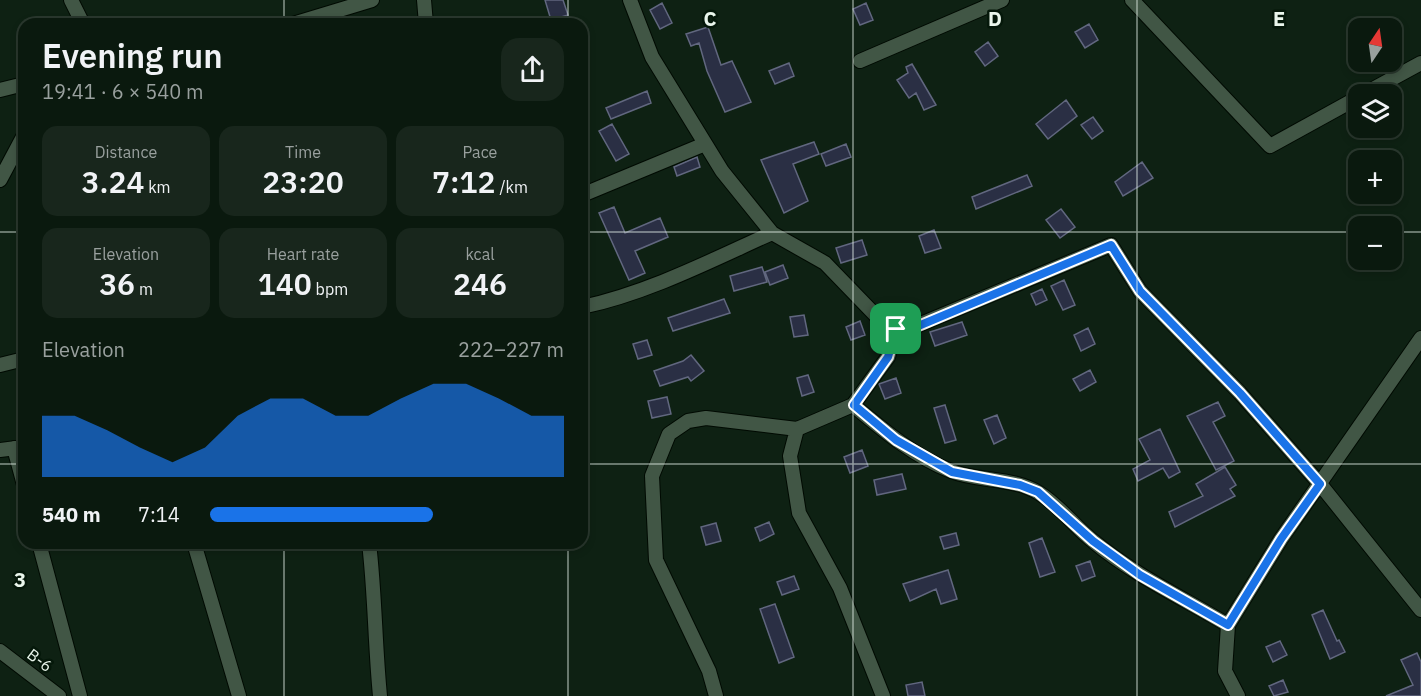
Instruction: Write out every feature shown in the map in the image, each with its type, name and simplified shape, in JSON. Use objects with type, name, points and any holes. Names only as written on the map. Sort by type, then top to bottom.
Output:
[{"type":"street","points":[[71,0],[80,18]]},
{"type":"street","points":[[313,18],[372,0]]},
{"type":"street","points":[[424,0],[426,18]]},
{"type":"street","points":[[630,0],[652,57],[722,171],[772,233],[825,263],[882,322],[904,332],[1111,245],[1140,291],[1240,393],[1320,484],[1421,610]]},
{"type":"street","points":[[860,61],[1002,0]]},
{"type":"street","points":[[1132,0],[1270,146],[1348,103]]},
{"type":"street","points":[[1382,84],[1421,63]]},
{"type":"street","points":[[0,90],[18,86]]},
{"type":"street","points":[[588,193],[705,144]]},
{"type":"street","points":[[0,180],[18,146]]},
{"type":"street","points":[[588,306],[608,302],[772,233]]},
{"type":"street","points":[[716,696],[709,671],[656,560],[652,476],[669,434],[688,421],[706,418],[797,429],[854,405],[888,357],[896,329]]},
{"type":"street","points":[[1238,696],[1225,671],[1228,625],[1281,539],[1421,338]]},
{"type":"street","points":[[0,364],[18,360]]},
{"type":"street","points":[[854,405],[896,440],[952,472],[1020,485],[1038,492],[1093,541],[1140,575],[1228,625]]},
{"type":"street","points":[[797,429],[790,456],[799,513],[840,588],[883,696]]},
{"type":"street","points":[[13,448],[18,465]]},
{"type":"street","points":[[41,549],[80,696]]},
{"type":"street","points":[[196,549],[239,696]]},
{"type":"street","points":[[370,549],[376,600],[380,696]]},
{"type":"street","name":"B-6","points":[[0,651],[59,696]]},
{"type":"building","points":[[545,0],[563,0],[568,15],[550,18]]},
{"type":"building","points":[[662,3],[672,23],[660,29],[650,10]]},
{"type":"building","points":[[866,3],[873,20],[860,25],[853,9]]},
{"type":"building","points":[[1089,24],[1098,40],[1085,48],[1075,32]]},
{"type":"building","points":[[708,27],[721,65],[732,61],[751,102],[725,112],[707,71],[699,43],[691,46],[686,34]]},
{"type":"building","points":[[988,42],[998,56],[985,66],[975,52]]},
{"type":"building","points":[[789,63],[794,76],[775,84],[769,71]]},
{"type":"building","points":[[912,64],[936,105],[924,110],[916,93],[909,98],[897,80],[908,73],[906,67]]},
{"type":"building","points":[[647,91],[651,103],[611,119],[606,108]]},
{"type":"building","points":[[1066,100],[1077,116],[1048,139],[1036,124]]},
{"type":"building","points":[[1093,117],[1103,131],[1092,139],[1081,125]]},
{"type":"building","points":[[612,124],[629,154],[616,161],[599,131]]},
{"type":"building","points":[[814,142],[819,154],[793,164],[808,201],[784,213],[761,160]]},
{"type":"building","points":[[846,144],[851,157],[826,166],[821,154]]},
{"type":"building","points":[[697,157],[700,167],[677,176],[674,167]]},
{"type":"building","points":[[1142,162],[1153,178],[1123,196],[1115,182]]},
{"type":"building","points":[[1027,175],[1032,186],[976,209],[972,197]]},
{"type":"building","points":[[614,207],[625,233],[660,218],[668,237],[635,251],[645,273],[629,280],[599,213]]},
{"type":"building","points":[[1061,209],[1075,227],[1060,238],[1046,220]]},
{"type":"building","points":[[934,230],[941,248],[925,253],[919,236]]},
{"type":"building","points":[[862,240],[867,255],[841,263],[836,248]]},
{"type":"building","points":[[783,265],[788,278],[770,285],[765,272]]},
{"type":"building","points":[[762,267],[767,282],[734,291],[730,276]]},
{"type":"building","points":[[1064,280],[1075,305],[1063,310],[1051,286]]},
{"type":"building","points":[[1042,289],[1047,300],[1036,305],[1031,294]]},
{"type":"building","points":[[724,299],[730,313],[673,331],[668,318]]},
{"type":"building","points":[[804,315],[808,335],[794,337],[790,317]]},
{"type":"building","points":[[860,321],[865,335],[851,340],[846,327]]},
{"type":"building","points":[[962,322],[967,335],[935,346],[930,332]]},
{"type":"building","points":[[1088,328],[1095,344],[1081,351],[1074,335]]},
{"type":"building","points":[[647,340],[652,355],[638,359],[633,344]]},
{"type":"building","points":[[691,355],[704,371],[691,381],[688,377],[660,386],[654,371],[683,361]]},
{"type":"building","points":[[1090,370],[1096,382],[1080,391],[1073,379]]},
{"type":"building","points":[[808,375],[814,392],[802,396],[797,378]]},
{"type":"building","points":[[896,378],[901,393],[885,399],[879,384]]},
{"type":"building","points":[[667,397],[671,414],[652,418],[648,401]]},
{"type":"building","points":[[1218,402],[1225,416],[1213,422],[1234,461],[1216,470],[1187,416]]},
{"type":"building","points":[[945,405],[956,440],[945,443],[934,408]]},
{"type":"building","points":[[997,415],[1006,438],[994,444],[984,420]]},
{"type":"building","points":[[1160,429],[1180,472],[1169,478],[1163,468],[1138,481],[1133,469],[1150,460],[1139,439]]},
{"type":"building","points":[[862,450],[868,466],[850,473],[844,457]]},
{"type":"building","points":[[1225,467],[1236,485],[1230,489],[1235,496],[1175,527],[1169,512],[1203,496],[1196,484]]},
{"type":"building","points":[[902,474],[906,489],[877,495],[874,480]]},
{"type":"building","points":[[769,522],[774,534],[760,541],[755,528]]},
{"type":"building","points":[[716,523],[721,541],[706,545],[701,527]]},
{"type":"building","points":[[956,533],[959,545],[944,549],[940,537]]},
{"type":"building","points":[[1042,538],[1055,572],[1040,577],[1029,543]]},
{"type":"building","points":[[1090,561],[1095,576],[1082,581],[1076,566]]},
{"type":"building","points":[[948,570],[957,599],[941,604],[936,589],[910,601],[903,584]]},
{"type":"building","points":[[794,576],[799,589],[782,595],[777,582]]},
{"type":"building","points":[[775,604],[794,657],[779,663],[760,609]]},
{"type":"building","points":[[1323,610],[1337,641],[1339,640],[1345,652],[1330,659],[1312,615]]},
{"type":"building","points":[[1280,641],[1287,655],[1273,662],[1266,647]]},
{"type":"building","points":[[1417,653],[1421,662],[1421,696],[1386,696],[1413,685],[1401,660]]},
{"type":"building","points":[[1283,680],[1288,692],[1274,696],[1269,686]]},
{"type":"building","points":[[922,682],[925,696],[908,696],[906,685]]},
{"type":"route","points":[[1111,245],[1140,291],[1240,393],[1320,484],[1281,539],[1228,625],[1140,575],[1093,541],[1058,507],[1038,492],[1020,485],[952,472],[896,440],[854,405],[888,357],[896,329],[904,332],[1111,245]]}]
